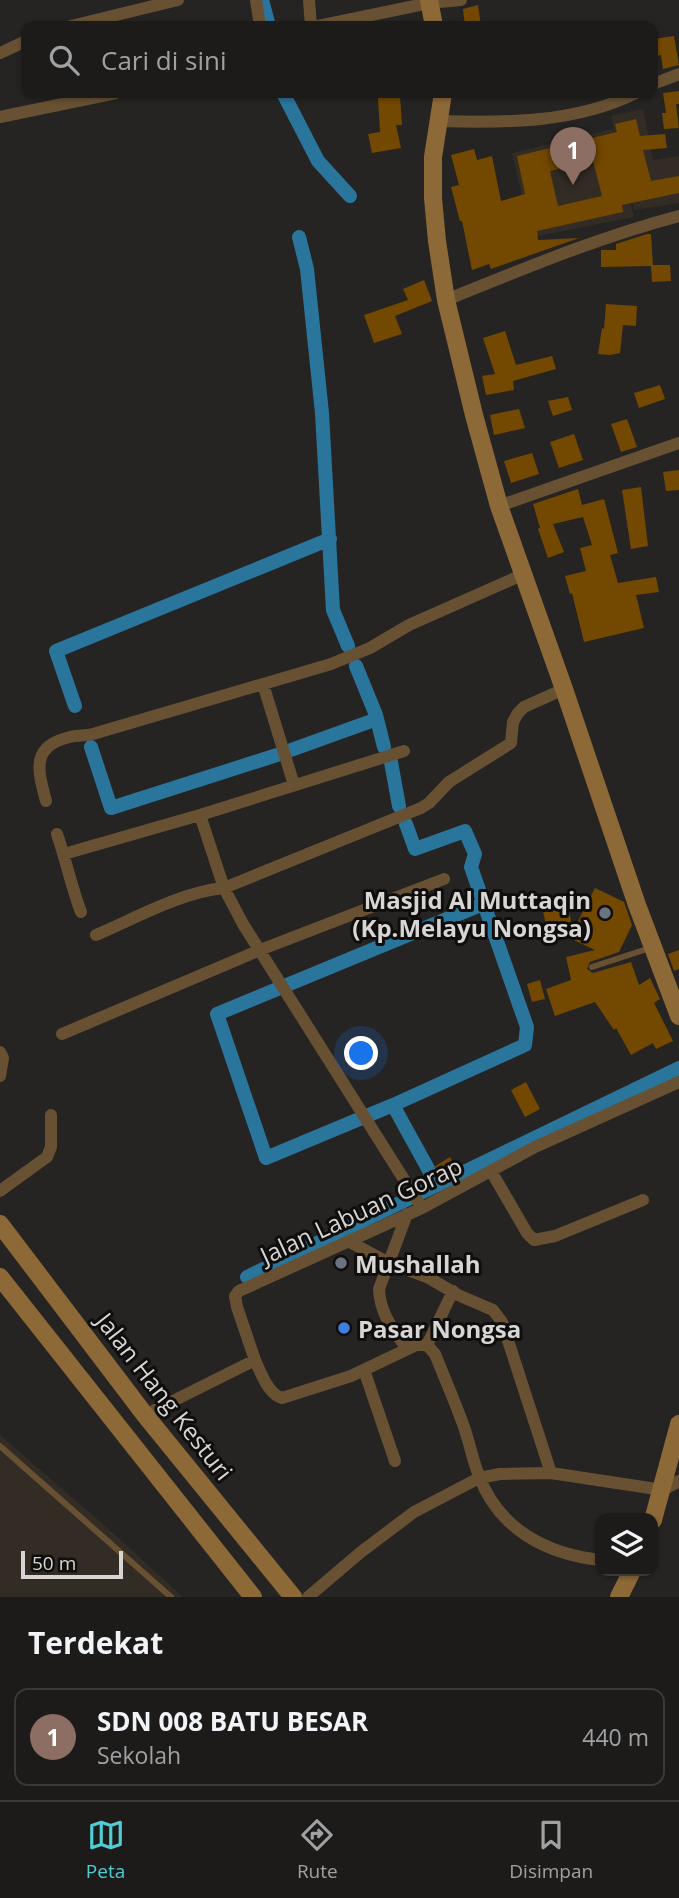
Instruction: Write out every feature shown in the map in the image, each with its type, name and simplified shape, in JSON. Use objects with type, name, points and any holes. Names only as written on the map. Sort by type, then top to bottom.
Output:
[{"type":"street","points":[[109,21],[178,0]]},
{"type":"street","points":[[256,0],[259,21]]},
{"type":"street","points":[[309,0],[311,21]]},
{"type":"street","points":[[341,21],[429,2],[461,0]]},
{"type":"street","points":[[429,2],[433,21]]},
{"type":"street","points":[[0,53],[21,43]]},
{"type":"street","points":[[658,83],[679,74]]},
{"type":"street","points":[[0,117],[92,98]]},
{"type":"street","points":[[442,98],[433,157],[433,198],[446,300],[499,506],[678,1013]]},
{"type":"street","points":[[440,121],[522,122],[573,114],[627,98]]},
{"type":"street","points":[[446,300],[582,246],[679,216]]},
{"type":"street","points":[[499,506],[679,443]]},
{"type":"street","points":[[46,801],[39,761],[44,752],[60,740],[93,734],[331,664],[370,649],[408,625],[524,574]]},
{"type":"street","points":[[263,684],[294,785]]},
{"type":"street","points":[[96,935],[187,896],[224,888],[421,808],[449,782],[511,743],[513,722],[524,707],[564,689]]},
{"type":"street","points":[[64,854],[200,816],[404,751]]},
{"type":"street","points":[[200,816],[224,888],[243,924],[420,1205]]},
{"type":"street","points":[[57,834],[81,912]]},
{"type":"street","points":[[62,1034],[260,950],[444,879]]},
{"type":"street","points":[[0,1052],[3,1068],[0,1076]]},
{"type":"street","name":"Jalan Labuan Gorap","points":[[255,1360],[237,1307],[235,1296],[239,1291],[407,1214],[535,1147],[679,1082]]},
{"type":"street","points":[[0,1191],[47,1157],[51,1147],[51,1115]]},
{"type":"street","points":[[491,1171],[527,1233],[534,1240],[555,1236],[643,1200]]},
{"type":"street","points":[[407,1214],[380,1289],[384,1318],[407,1349]]},
{"type":"street","name":"Jalan Hang Kesturi","points":[[0,1224],[145,1415],[295,1596]]},
{"type":"street","points":[[348,1241],[389,1263],[429,1278],[493,1310],[502,1322],[551,1473]]},
{"type":"street","points":[[0,1277],[253,1597]]},
{"type":"street","points":[[427,1345],[453,1291]]},
{"type":"street","points":[[145,1415],[255,1360],[273,1392],[282,1398],[351,1376],[416,1345],[427,1345],[432,1348],[440,1366],[464,1427],[479,1478],[495,1507],[511,1525],[530,1539],[563,1552],[595,1559]]},
{"type":"street","points":[[364,1370],[395,1461]]},
{"type":"street","points":[[655,1513],[679,1424]]},
{"type":"street","points":[[295,1596],[361,1552],[414,1512],[479,1478],[500,1474],[551,1473],[663,1490],[679,1481]]},
{"type":"street","points":[[620,1597],[630,1576]]},
{"type":"lane","points":[[592,967],[653,947]]},
{"type":"lane","points":[[0,1446],[171,1597]]},
{"type":"shaded area","points":[[643,109],[653,160],[679,156],[679,203],[634,210],[611,116]]},
{"type":"shaded area","points":[[613,129],[634,217],[532,237],[512,153]]},
{"type":"shaded area","points":[[0,1435],[104,1525],[183,1597],[0,1597]]},
{"type":"building","points":[[478,5],[480,21],[464,21],[463,9]]},
{"type":"building","points":[[674,36],[679,65],[663,69],[661,55],[658,56],[658,38]]},
{"type":"building","points":[[679,91],[679,104],[676,104],[679,128],[664,129],[662,113],[666,113],[663,93]]},
{"type":"building","points":[[378,98],[400,98],[402,125],[396,125],[401,148],[372,153],[368,134],[380,132]]},
{"type":"building","points":[[636,119],[640,136],[665,134],[667,148],[643,150],[651,181],[679,176],[679,193],[622,205],[623,212],[537,231],[538,240],[579,238],[491,269],[489,264],[472,270],[462,221],[451,187],[459,185],[451,155],[474,149],[477,160],[492,156],[501,201],[525,194],[517,156],[617,132],[615,124]],"holes":[[[593,161],[602,196],[558,206],[550,171]]]},
{"type":"building","points":[[651,234],[653,265],[670,265],[671,281],[652,282],[651,266],[601,267],[601,250],[616,250],[616,244]]},
{"type":"building","points":[[424,280],[432,301],[395,316],[402,334],[374,343],[364,315],[408,300],[403,289]]},
{"type":"building","points":[[606,304],[637,306],[636,326],[623,325],[620,353],[610,355],[598,354]]},
{"type":"building","points":[[505,331],[516,365],[552,356],[556,369],[513,381],[514,390],[486,395],[482,376],[495,374],[483,338]]},
{"type":"building","points":[[660,385],[665,399],[639,408],[634,393]]},
{"type":"building","points":[[568,397],[572,410],[553,416],[548,401]]},
{"type":"building","points":[[519,409],[525,428],[494,435],[490,415]]},
{"type":"building","points":[[627,419],[637,447],[621,452],[611,424]]},
{"type":"building","points":[[574,434],[583,460],[559,468],[550,442]]},
{"type":"building","points":[[532,453],[539,474],[511,483],[504,461]]},
{"type":"building","points":[[679,470],[679,490],[666,491],[663,472]]},
{"type":"building","points":[[641,487],[648,546],[631,549],[622,490]]},
{"type":"building","points":[[578,489],[582,505],[604,499],[618,553],[610,555],[618,583],[656,577],[659,592],[636,595],[644,628],[584,642],[565,576],[586,571],[580,548],[592,545],[583,517],[553,524],[564,552],[548,558],[533,504]]},
{"type":"building","points":[[595,888],[624,902],[632,925],[619,952],[590,962],[587,969],[593,973],[631,962],[639,985],[650,978],[660,999],[654,1003],[673,1041],[656,1049],[653,1043],[631,1055],[616,1028],[614,1030],[595,1002],[555,1016],[546,989],[571,980],[566,957],[595,950],[559,933],[548,935],[542,906],[567,901],[573,931]]},
{"type":"building","points":[[679,950],[679,969],[674,971],[668,954]]},
{"type":"building","points":[[540,980],[545,999],[532,1002],[527,984]]},
{"type":"building","points":[[526,1082],[540,1109],[525,1117],[511,1090]]},
{"type":"building","points":[[450,1157],[457,1169],[441,1178],[434,1167]]},
{"type":"waterway","points":[[262,0],[268,21]]},
{"type":"waterway","points":[[286,98],[318,161],[350,196]]},
{"type":"waterway","points":[[299,237],[307,269],[322,413],[333,610],[348,646]]},
{"type":"waterway","points":[[75,706],[56,651],[330,539]]},
{"type":"waterway","points":[[356,666],[376,715],[384,747]]},
{"type":"waterway","points":[[291,750],[377,719]]},
{"type":"waterway","points":[[91,747],[111,808],[277,755]]},
{"type":"waterway","points":[[391,762],[399,806]]},
{"type":"waterway","points":[[406,824],[415,849],[465,831],[475,854],[471,867],[527,1027],[525,1045],[393,1105],[437,1185]]},
{"type":"waterway","points":[[393,1105],[266,1158],[217,1014],[483,904]]},
{"type":"waterway","points":[[247,1277],[679,1068]]},
{"type":"place","name":"SDN 008 BATU BESAR","points":[[573,185]]},
{"type":"place","name":"Masjid Al Muttaqin (Kp.Melayu Nongsa)","points":[[605,913]]},
{"type":"place","name":"Mushallah","points":[[341,1263]]},
{"type":"place","name":"Pasar Nongsa","points":[[344,1328]]}]
